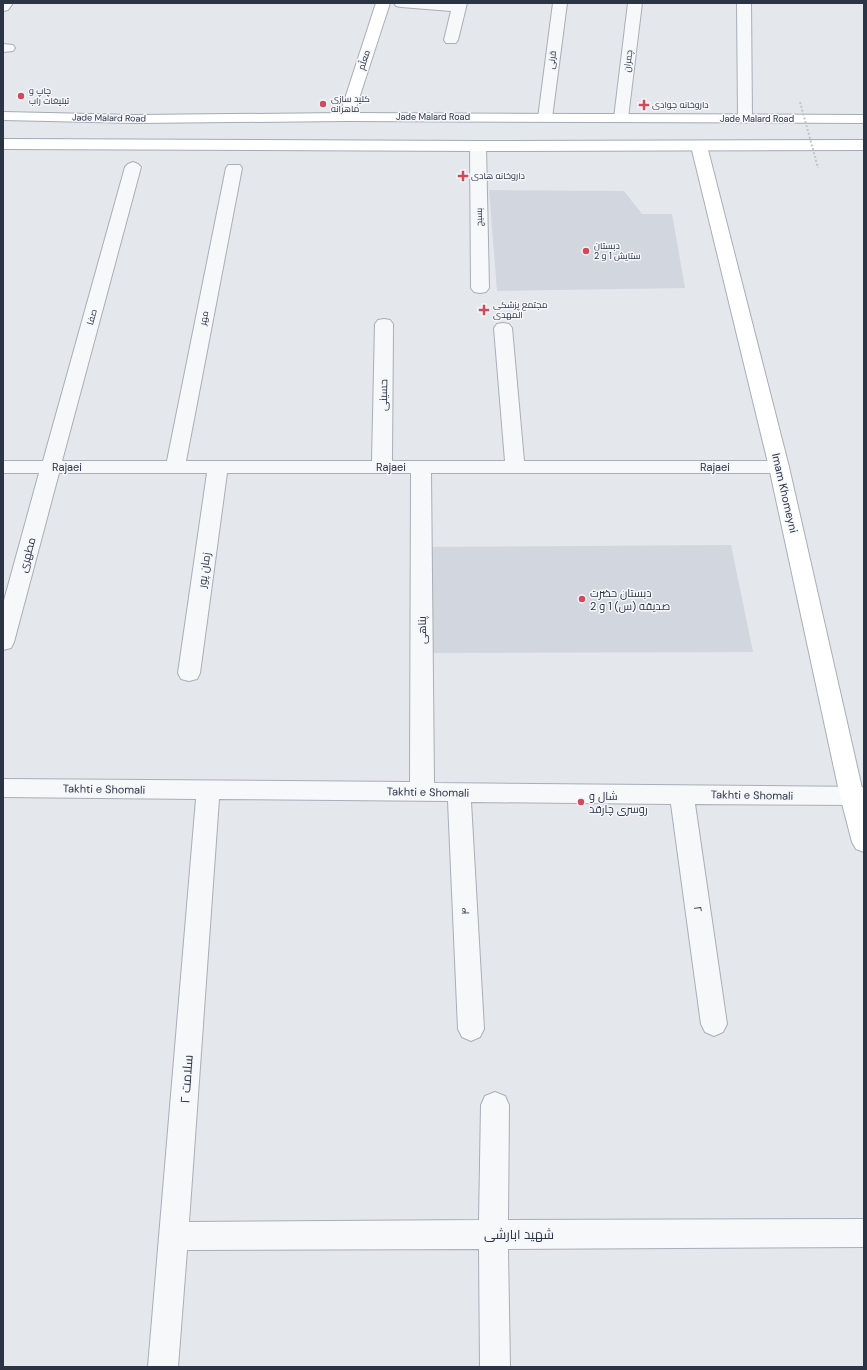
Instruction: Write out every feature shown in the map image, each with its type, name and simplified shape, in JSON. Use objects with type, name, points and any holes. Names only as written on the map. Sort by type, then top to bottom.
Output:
[{"type":"main road","name":"معلّم","points":[[346,117],[383,3]]},
{"type":"main road","name":"Jade Malard Road","points":[[3,116],[136,119],[346,117],[864,119]]},
{"type":"main road","points":[[3,143],[20,140],[40,133],[44,127],[40,120],[29,116]]},
{"type":"main road","points":[[136,119],[118,129],[122,139],[141,146]]},
{"type":"main road","points":[[3,143],[141,146],[864,145]]},
{"type":"main road","name":"Imam Khomeyni","points":[[699,146],[779,467],[858,796],[864,842]]},
{"type":"street","points":[[3,7],[6,3]]},
{"type":"street","points":[[401,3],[459,5],[451,40]]},
{"type":"street","name":"قرنی","points":[[545,118],[560,3]]},
{"type":"street","name":"چمران","points":[[621,118],[635,3]]},
{"type":"street","points":[[744,3],[745,119]]},
{"type":"street","name":"بسیج","points":[[478,146],[480,288]]},
{"type":"street","name":"صفا","points":[[50,467],[133,167]]},
{"type":"street","name":"مهر","points":[[175,467],[234,168]]},
{"type":"street","name":"حسینی","points":[[382,467],[384,324]]},
{"type":"street","points":[[503,328],[514,467]]},
{"type":"street","name":"Rajaei","points":[[3,467],[779,467]]},
{"type":"street","name":"مطهری","points":[[3,642],[50,467]]},
{"type":"street","name":"زمان پور","points":[[189,673],[218,467]]},
{"type":"street","name":"پناهی","points":[[421,467],[422,792]]},
{"type":"street","name":"Takhti e Shomali","points":[[3,788],[858,796]]},
{"type":"street","name":"سلامت ۲","points":[[163,1367],[208,790]]},
{"type":"street","name":"۴","points":[[459,792],[471,1029]]},
{"type":"street","name":"۲","points":[[682,795],[714,1024]]},
{"type":"street","points":[[495,1105],[493,1234],[495,1367]]},
{"type":"street","name":"شهید ابارشی","points":[[174,1236],[864,1232]]},
{"type":"path","points":[[800,102],[818,168]]},
{"type":"shaded area","name":"دبستان ستایش 1 و 2","points":[[489,190],[624,191],[642,214],[672,214],[685,288],[497,291]]},
{"type":"shaded area","name":"دبستان حضرت صدیقه (س) 1 و 2","points":[[731,545],[753,652],[422,653],[421,547]]},
{"type":"place","name":"چاپ و تبلیغات راب","points":[[21,96]]},
{"type":"place","name":"کلید سازی ماهرانه","points":[[323,104]]},
{"type":"place","name":"داروخانه جوادی","points":[[644,105]]},
{"type":"place","name":"داروخانه هادی","points":[[463,176]]},
{"type":"place","name":"دبستان ستایش 1 و 2","points":[[586,251]]},
{"type":"place","name":"مجتمع پزشکی المهدی","points":[[484,310]]},
{"type":"place","name":"دبستان حضرت صدیقه (س) 1 و 2","points":[[582,599]]},
{"type":"place","name":"شال و روسری چارقد","points":[[581,802]]}]
